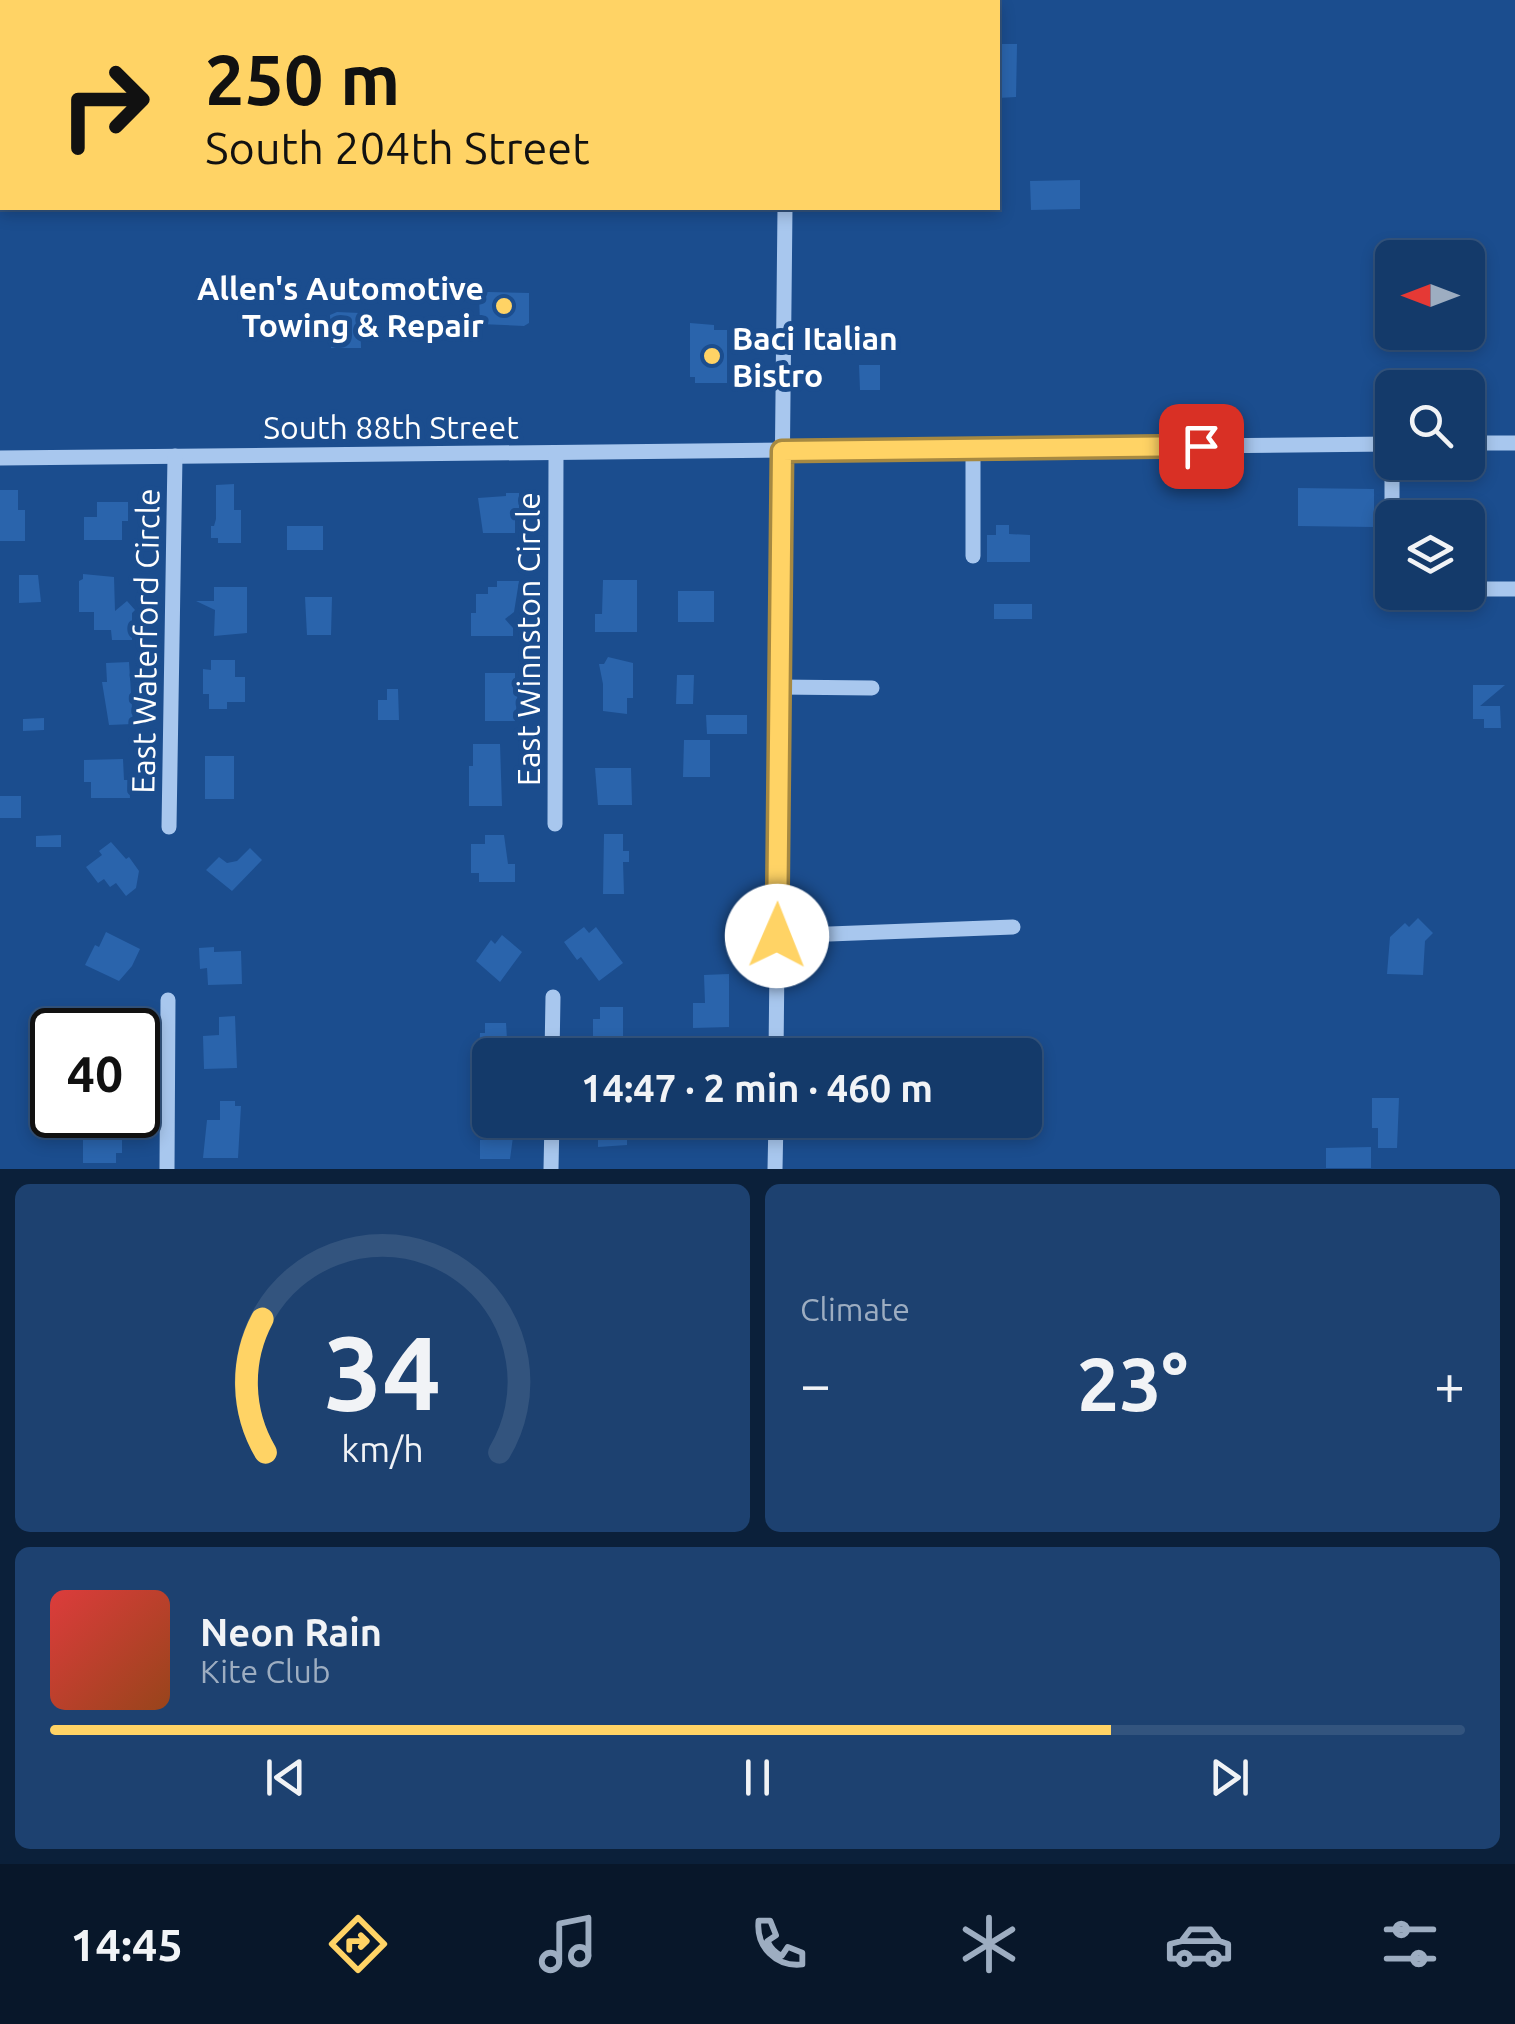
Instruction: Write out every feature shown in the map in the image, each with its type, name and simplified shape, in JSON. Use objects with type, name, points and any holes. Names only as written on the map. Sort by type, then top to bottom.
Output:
[{"type":"street","points":[[776,1038],[784,210]]},
{"type":"street","points":[[1485,443],[1515,442]]},
{"type":"street","name":"South 88th Street","points":[[0,458],[1375,444]]},
{"type":"street","points":[[973,449],[973,556]]},
{"type":"street","name":"East Winnston Circle","points":[[555,824],[556,454]]},
{"type":"street","name":"East Waterford Circle","points":[[169,827],[175,456]]},
{"type":"street","points":[[1485,590],[1515,589]]},
{"type":"street","points":[[780,686],[872,688]]},
{"type":"street","points":[[777,936],[1013,927]]},
{"type":"street","points":[[552,1038],[553,997]]},
{"type":"street","points":[[166,1169],[168,1000]]},
{"type":"street","points":[[551,1169],[552,1138]]},
{"type":"street","points":[[775,1169],[776,1138]]},
{"type":"building","points":[[1000,44],[1017,44],[1016,97],[1000,98]]},
{"type":"building","points":[[1080,180],[1080,209],[1031,210],[1030,181]]},
{"type":"building","name":"Allen's Automotive Towing & Repair","points":[[529,293],[529,323],[480,324],[479,294]]},
{"type":"building","points":[[360,313],[361,348],[331,348],[330,315]]},
{"type":"building","name":"Baci Italian Bistro","points":[[690,323],[727,330],[727,383],[695,383],[695,377],[690,377]]},
{"type":"building","points":[[859,365],[880,365],[880,390],[860,390]]},
{"type":"building","points":[[234,484],[234,510],[241,510],[241,543],[218,543],[218,538],[211,538],[211,526],[216,519],[216,485]]},
{"type":"building","points":[[1298,488],[1374,489],[1374,527],[1298,526]]},
{"type":"building","points":[[0,490],[18,490],[18,510],[25,510],[25,541],[0,541]]},
{"type":"building","points":[[519,493],[515,533],[483,533],[478,498]]},
{"type":"building","points":[[97,502],[128,502],[122,540],[84,540],[84,517],[97,517]]},
{"type":"building","points":[[996,525],[1009,525],[1009,534],[1030,535],[1030,562],[987,562],[987,535],[996,535]]},
{"type":"building","points":[[287,526],[323,526],[323,550],[287,550]]},
{"type":"building","points":[[83,574],[114,577],[115,611],[127,601],[135,610],[132,640],[112,640],[111,630],[94,630],[94,612],[79,612],[79,581]]},
{"type":"building","points":[[19,575],[38,575],[41,602],[19,603]]},
{"type":"building","points":[[603,580],[637,580],[637,632],[595,632],[595,614],[602,614]]},
{"type":"building","points":[[497,581],[519,581],[514,612],[505,619],[513,628],[513,636],[471,636],[476,594],[488,594],[488,587],[497,587]]},
{"type":"building","points":[[214,587],[247,587],[247,633],[214,636],[215,610],[196,601],[214,601]]},
{"type":"building","points":[[678,591],[714,591],[714,622],[678,622]]},
{"type":"building","points":[[305,597],[332,597],[331,635],[307,635]]},
{"type":"building","points":[[994,604],[1032,604],[1032,619],[994,619]]},
{"type":"building","points":[[608,657],[633,663],[633,698],[627,698],[627,714],[603,711],[599,664],[604,664]]},
{"type":"building","points":[[211,660],[235,660],[235,677],[245,677],[245,702],[227,702],[227,709],[209,709],[209,694],[203,694],[203,669],[211,670]]},
{"type":"building","points":[[129,662],[133,724],[109,725],[102,682],[107,682],[106,663]]},
{"type":"building","points":[[485,673],[515,673],[515,721],[485,721]]},
{"type":"building","points":[[677,675],[694,675],[693,704],[676,704]]},
{"type":"building","points":[[1473,685],[1505,685],[1480,706],[1500,706],[1501,728],[1484,728],[1484,719],[1473,719]]},
{"type":"building","points":[[387,689],[398,689],[399,720],[378,720],[378,700],[387,700]]},
{"type":"building","points":[[706,715],[747,715],[747,734],[707,734]]},
{"type":"building","points":[[44,718],[44,730],[23,731],[23,719]]},
{"type":"building","points":[[684,740],[710,740],[710,777],[683,777]]},
{"type":"building","points":[[473,744],[500,744],[502,806],[469,806]]},
{"type":"building","points":[[205,756],[234,756],[234,799],[205,799]]},
{"type":"building","points":[[123,759],[130,798],[91,798],[91,782],[84,782],[84,760]]},
{"type":"building","points":[[595,768],[631,768],[632,805],[598,805]]},
{"type":"building","points":[[0,796],[21,796],[21,818],[0,818]]},
{"type":"building","points":[[604,834],[623,834],[623,851],[629,851],[629,862],[623,862],[624,894],[603,894]]},
{"type":"building","points":[[61,835],[61,847],[36,847],[36,836]]},
{"type":"building","points":[[485,835],[504,835],[508,864],[515,864],[515,882],[479,882],[479,873],[471,873],[471,844],[485,844]]},
{"type":"building","points":[[111,842],[139,871],[136,888],[126,896],[116,883],[110,887],[104,879],[98,883],[86,867]]},
{"type":"building","points":[[250,848],[262,860],[232,891],[206,870],[219,857],[227,863],[237,861]]},
{"type":"building","points":[[1418,918],[1433,933],[1425,941],[1423,975],[1387,974],[1390,937],[1405,923],[1409,927]]},
{"type":"building","points":[[584,927],[589,933],[596,927],[623,963],[599,981],[564,942]]},
{"type":"building","points":[[106,932],[140,949],[119,981],[85,965]]},
{"type":"building","points":[[502,935],[522,952],[500,982],[476,961],[491,940],[495,944]]},
{"type":"building","points":[[214,947],[214,952],[241,951],[242,984],[208,985],[207,968],[200,969],[199,948]]},
{"type":"building","points":[[729,974],[729,1027],[693,1028],[693,1003],[705,1003],[704,975]]},
{"type":"building","points":[[600,1007],[623,1007],[623,1038],[593,1038],[593,1019],[600,1019]]},
{"type":"building","points":[[235,1016],[237,1068],[204,1069],[203,1036],[219,1035],[219,1017]]},
{"type":"building","points":[[485,1023],[506,1023],[507,1038],[480,1038],[480,1033],[485,1033]]},
{"type":"building","points":[[1372,1098],[1399,1098],[1397,1148],[1378,1148],[1378,1128],[1372,1128]]},
{"type":"building","points":[[220,1101],[235,1101],[235,1106],[241,1106],[238,1158],[203,1158],[207,1120],[220,1120]]},
{"type":"building","points":[[83,1138],[122,1138],[122,1153],[116,1153],[116,1163],[83,1163]]},
{"type":"building","points":[[513,1138],[510,1159],[480,1159],[480,1140]]},
{"type":"building","points":[[627,1138],[627,1145],[598,1147],[598,1139],[592,1139]]},
{"type":"building","points":[[1371,1147],[1371,1168],[1326,1168],[1326,1148]]},
{"type":"place","name":"Allen's Automotive Towing & Repair","points":[[504,306]]},
{"type":"place","name":"Baci Italian Bistro","points":[[712,356]]},
{"type":"route","points":[[777,936],[782,451],[1201,446]]}]
